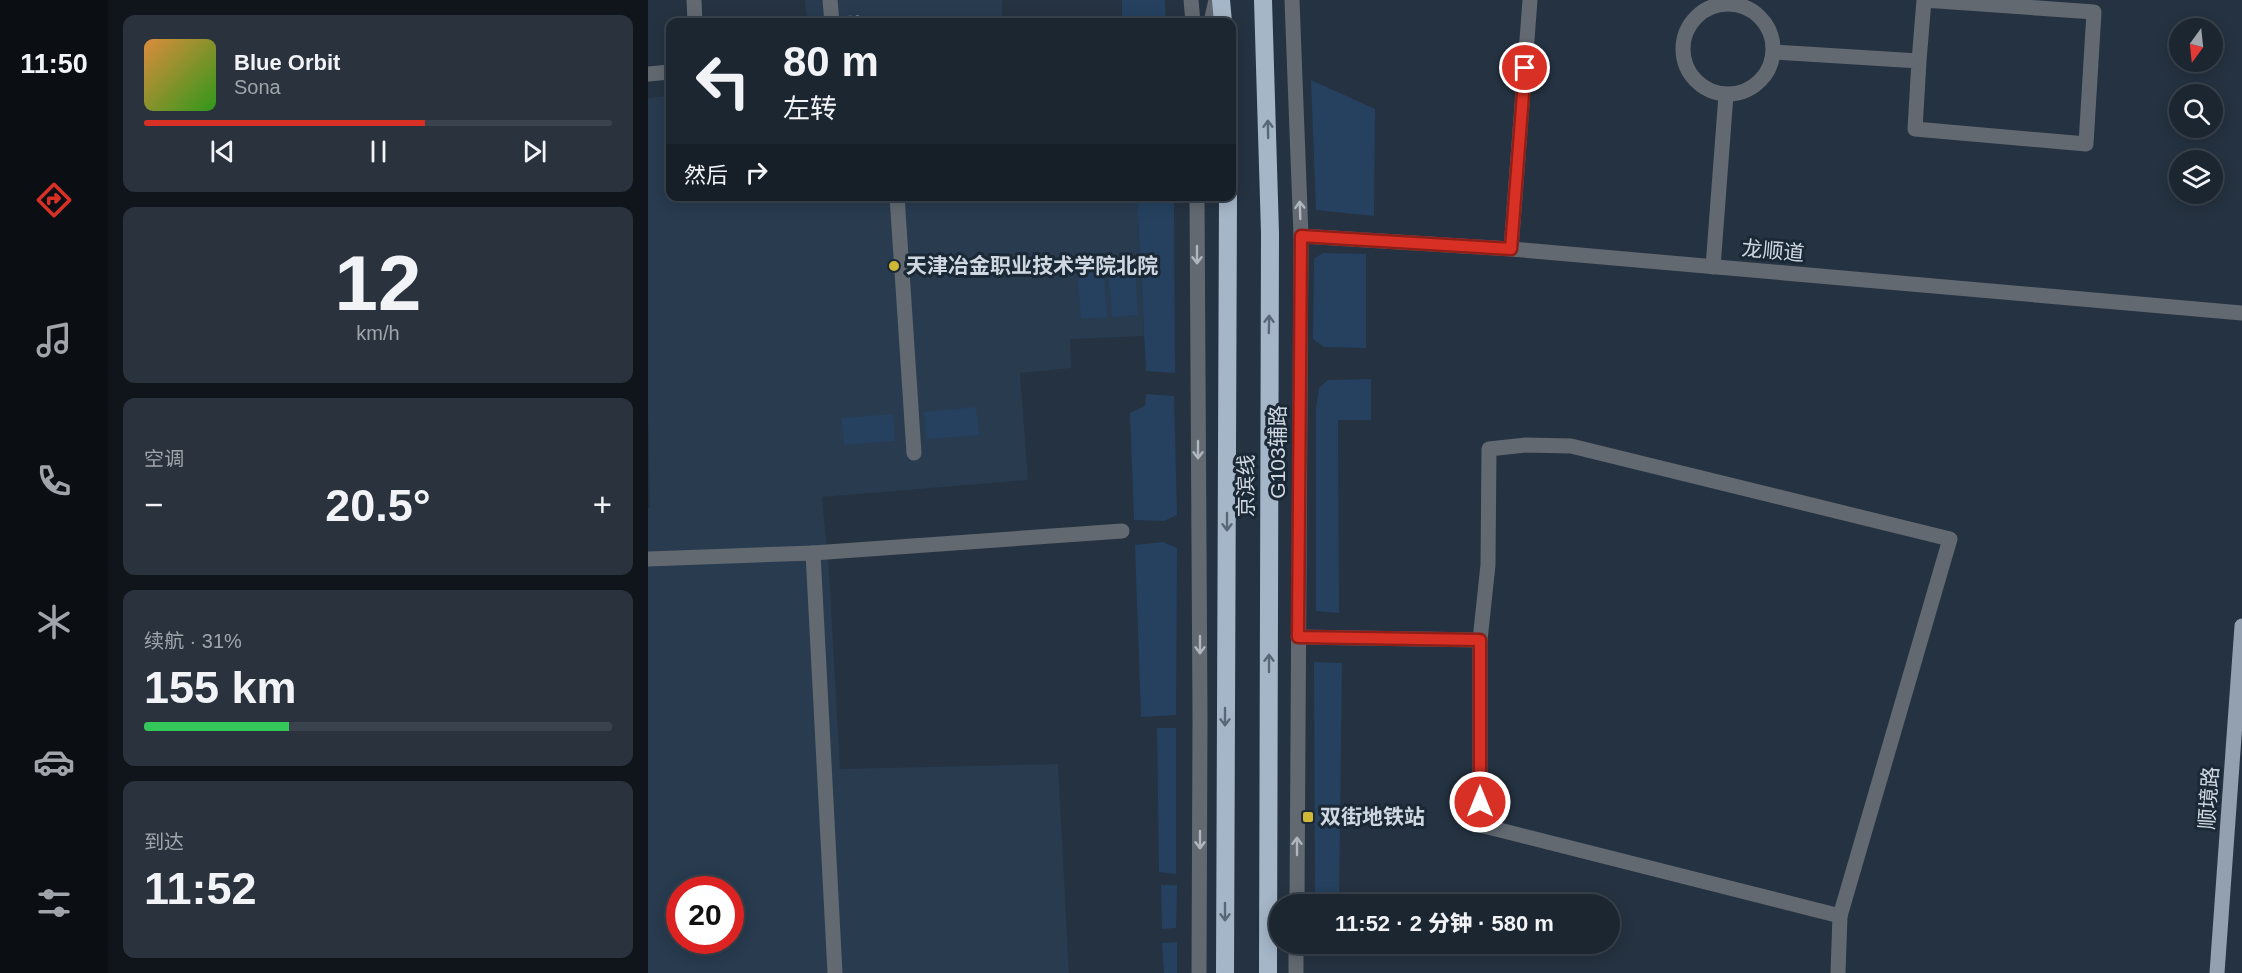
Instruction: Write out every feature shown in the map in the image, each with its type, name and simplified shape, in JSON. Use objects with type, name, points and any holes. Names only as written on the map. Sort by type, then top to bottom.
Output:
[{"type":"highway","points":[[1221,0],[1223,18]]},
{"type":"highway","name":"京滨线","points":[[1263,0],[1270,233],[1269,973]]},
{"type":"highway","name":"京滨线","points":[[1225,973],[1228,201]]},
{"type":"main road","name":"顺境路","points":[[2217,973],[2242,626]]},
{"type":"street","points":[[694,0],[695,18]]},
{"type":"street","points":[[830,0],[832,18]]},
{"type":"street","points":[[1191,0],[1193,18]]},
{"type":"street","points":[[1212,18],[1216,0]]},
{"type":"street","name":"G103辅路","points":[[1292,0],[1301,236],[1297,894]]},
{"type":"street","points":[[1511,249],[1530,0]]},
{"type":"street","points":[[1924,0],[2094,12],[2086,144],[1915,129],[1919,61],[1924,0]]},
{"type":"street","points":[[1734,2],[1760,18],[1769,30],[1773,52],[1771,65],[1765,76],[1754,87],[1737,94],[1726,95],[1714,93],[1693,79],[1684,64],[1682,46],[1685,32],[1693,20],[1708,8],[1734,2]]},
{"type":"street","points":[[1773,52],[1919,61]]},
{"type":"street","points":[[648,74],[666,72]]},
{"type":"street","points":[[1713,267],[1726,95]]},
{"type":"street","points":[[897,201],[914,453]]},
{"type":"street","points":[[1197,201],[1199,973]]},
{"type":"street","name":"龙顺道","points":[[1301,236],[1511,249],[2242,313]]},
{"type":"street","points":[[1838,973],[1840,916],[1950,539],[1571,446],[1526,445],[1489,449],[1488,565],[1480,640],[1480,825],[1840,916]]},
{"type":"street","points":[[648,559],[813,553],[1122,531]]},
{"type":"street","points":[[813,553],[835,973]]},
{"type":"street","points":[[1298,637],[1480,640]]},
{"type":"street","points":[[1296,954],[1296,973]]},
{"type":"path","points":[[846,17],[858,16],[858,18]]},
{"type":"shaded area","points":[[805,0],[1002,0],[1002,18],[807,18]]},
{"type":"shaded area","points":[[1122,0],[1165,0],[1166,18],[1122,18]]},
{"type":"shaded area","points":[[1311,80],[1375,109],[1374,216],[1316,210]]},
{"type":"shaded area","points":[[666,96],[666,201],[1137,201],[1144,336],[1070,339],[1071,368],[1020,373],[1028,480],[822,497],[829,570],[840,769],[1058,764],[1069,973],[648,973],[648,508],[650,508],[648,98]]},
{"type":"shaded area","points":[[1137,201],[1174,201],[1175,373],[1146,371]]},
{"type":"shaded area","points":[[1323,253],[1366,254],[1366,348],[1324,347],[1313,339],[1314,259]]},
{"type":"shaded area","points":[[1135,264],[1138,315],[1112,317],[1108,266]]},
{"type":"shaded area","points":[[1104,266],[1107,317],[1081,319],[1077,268]]},
{"type":"shaded area","points":[[1371,379],[1371,420],[1338,420],[1339,613],[1316,611],[1316,407],[1319,388],[1328,380]]},
{"type":"shaded area","points":[[1146,394],[1174,396],[1177,515],[1164,521],[1134,520],[1130,413],[1145,406]]},
{"type":"shaded area","points":[[976,407],[979,435],[926,439],[924,412]]},
{"type":"shaded area","points":[[893,414],[895,441],[844,445],[841,418]]},
{"type":"shaded area","points":[[1163,542],[1177,548],[1176,715],[1141,717],[1135,545]]},
{"type":"shaded area","points":[[1314,662],[1342,663],[1339,894],[1315,894]]},
{"type":"shaded area","points":[[1157,728],[1176,728],[1176,874],[1159,872]]},
{"type":"shaded area","points":[[1161,885],[1177,885],[1176,928],[1162,929]]},
{"type":"shaded area","points":[[1177,942],[1177,973],[1164,973],[1162,943]]},
{"type":"place","name":"天津冶金职业技术学院北院","points":[[894,266]]},
{"type":"place","name":"双街地铁站","points":[[1308,817]]},
{"type":"route","points":[[1480,802],[1480,640],[1298,637],[1301,236],[1511,249],[1525,68]]}]
